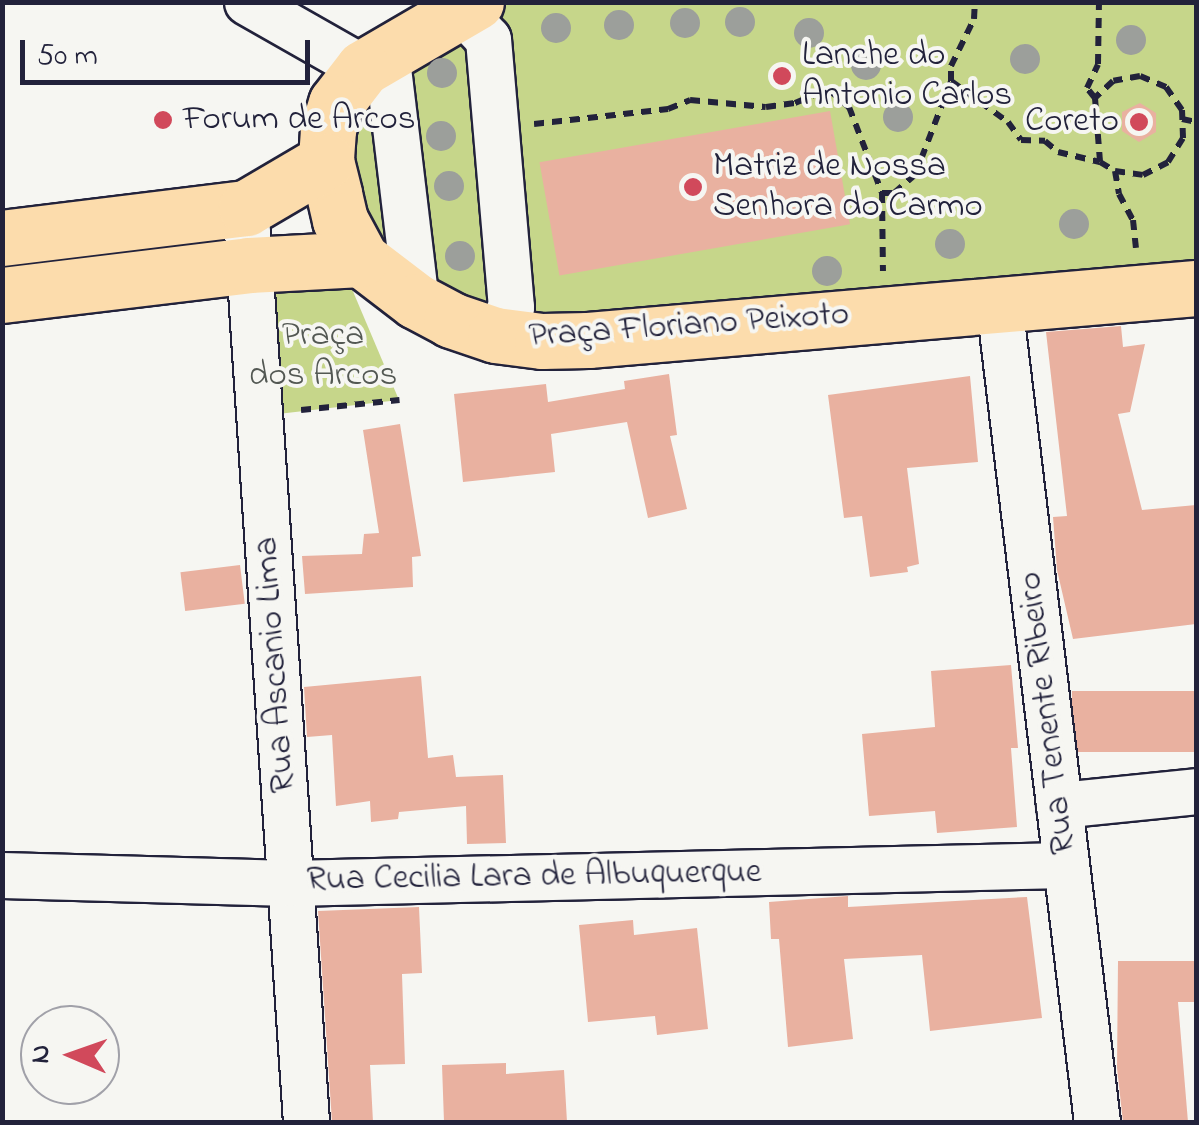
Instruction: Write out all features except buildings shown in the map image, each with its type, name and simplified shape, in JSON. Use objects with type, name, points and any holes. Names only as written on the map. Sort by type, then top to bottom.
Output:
[{"type":"main road","name":"Praça Floriano Peixoto","points":[[468,6],[374,60],[336,103],[326,160],[340,220],[361,259],[416,301],[495,336],[588,340],[1196,288]]},
{"type":"main road","points":[[2,238],[246,208],[326,160]]},
{"type":"main road","points":[[2,295],[250,265],[361,259]]},
{"type":"street","points":[[247,2],[374,60],[416,301]]},
{"type":"street","points":[[468,6],[488,38],[511,308],[495,336]]},
{"type":"street","name":"Rua Ascanio Lima","points":[[246,208],[306,1122]]},
{"type":"street","name":"Rua Tenente Ribeiro","points":[[999,304],[1097,1122]]},
{"type":"street","points":[[1059,806],[1196,792]]},
{"type":"street","name":"Rua Cecilia Lara de Albuquerque","points":[[2,875],[290,882],[1066,865]]},
{"type":"path","points":[[882,193],[894,192],[915,175],[952,81],[951,66],[974,19],[974,2]]},
{"type":"path","points":[[1099,2],[1098,64],[1087,88],[1095,98],[1100,162]]},
{"type":"path","points":[[952,81],[1008,122],[1021,140],[1045,141],[1058,152],[1100,162],[1115,171],[1143,174],[1168,162],[1182,138],[1182,110],[1166,86],[1140,76],[1113,80],[1095,98]]},
{"type":"path","points":[[526,115],[531,124],[550,124],[668,109],[690,100],[766,107],[796,103],[828,90],[849,106],[882,193],[884,312]]},
{"type":"path","points":[[1182,120],[1196,122]]},
{"type":"path","points":[[1115,171],[1119,194],[1133,220],[1140,294]]},
{"type":"path","points":[[260,415],[399,400]]},
{"type":"green space","points":[[489,3],[1196,3],[1196,284],[590,335],[420,298],[393,53]]},
{"type":"green space","points":[[364,71],[412,294],[364,256],[338,106]]},
{"type":"green space","name":"Praça dos Arcos","points":[[349,282],[399,400],[278,414],[264,293]]},
{"type":"place","name":"Lanche do Antonio Carlos","points":[[782,76]]},
{"type":"place","name":"Forum de Arcos","points":[[163,120]]},
{"type":"place","name":"Coreto","points":[[1139,122]]},
{"type":"place","name":"Matriz de Nossa Senhora do Carmo","points":[[693,187]]}]
